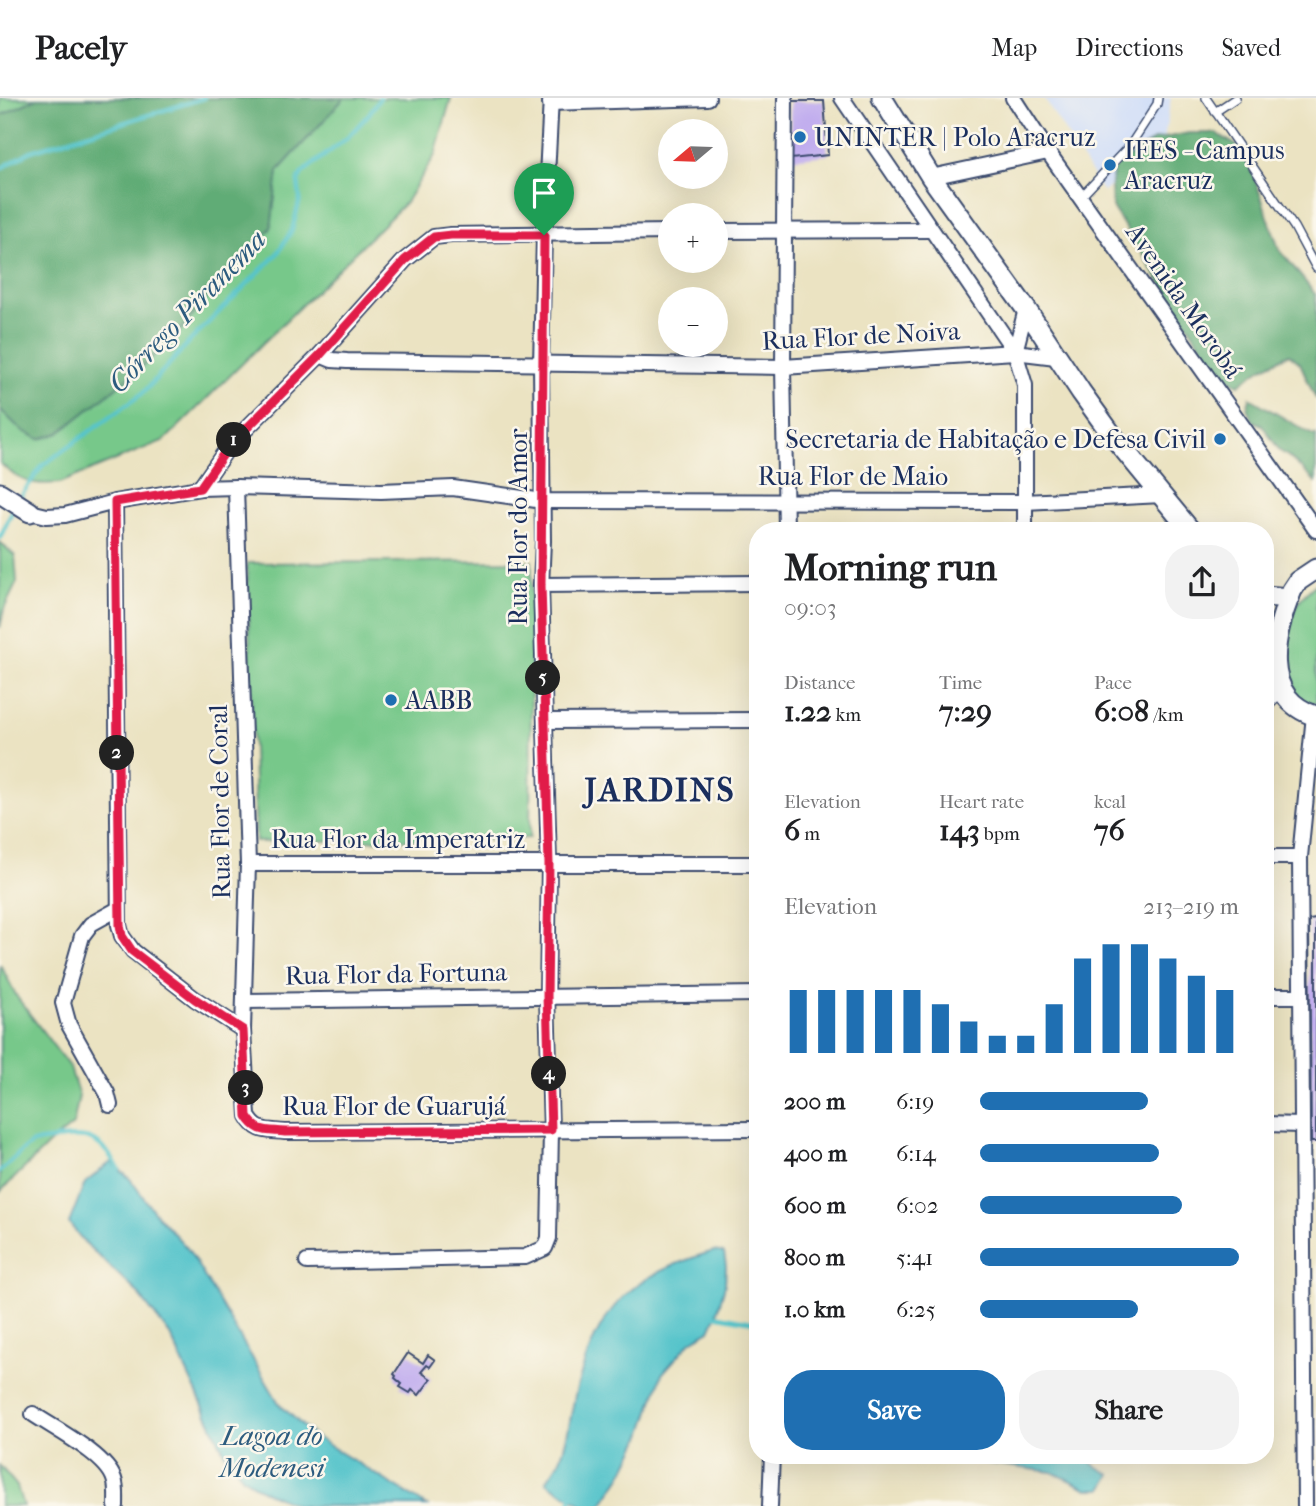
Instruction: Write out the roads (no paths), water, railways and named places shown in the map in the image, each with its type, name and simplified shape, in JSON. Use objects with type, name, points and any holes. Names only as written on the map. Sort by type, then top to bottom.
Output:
[{"type":"main road","points":[[882,98],[931,177],[1112,435],[1184,522]]},
{"type":"main road","points":[[0,493],[30,512]]},
{"type":"main road","points":[[1274,636],[1298,581],[1316,569]]},
{"type":"main road","points":[[1274,597],[1289,598]]},
{"type":"main road","points":[[1274,665],[1281,689],[1288,701],[1314,724]]},
{"type":"street","points":[[550,100],[708,98]]},
{"type":"street","points":[[785,98],[783,367],[786,522]]},
{"type":"street","points":[[842,98],[1015,352],[1025,385],[1026,522]]},
{"type":"street","name":"Avenida Morobá","points":[[1013,98],[1048,152],[1316,530]]},
{"type":"street","name":"Rua Flor do Amor","points":[[307,1262],[525,1256],[545,1248],[550,1230],[551,1130],[547,996],[549,864],[541,585],[541,365],[550,100]]},
{"type":"street","points":[[931,177],[1048,152]]},
{"type":"street","points":[[728,231],[931,230]]},
{"type":"street","points":[[200,488],[229,446],[320,355],[405,260],[434,237],[658,232]]},
{"type":"street","points":[[1015,352],[1026,309]]},
{"type":"street","name":"Rua Flor de Noiva","points":[[320,355],[332,360],[347,361],[783,367],[1015,352],[1056,356]]},
{"type":"street","name":"Rua Flor de Maio","points":[[30,512],[47,516],[65,515],[115,502],[200,488],[236,487],[381,491],[453,488],[543,501],[1025,502],[1162,495]]},
{"type":"street","name":"Rua Flor de Coral","points":[[236,487],[248,864],[243,1030],[247,1116]]},
{"type":"street","points":[[115,502],[118,909],[122,936],[132,951],[195,999],[243,1030]]},
{"type":"street","points":[[541,585],[749,583]]},
{"type":"street","points":[[1274,696],[1281,689]]},
{"type":"street","points":[[545,721],[749,720]]},
{"type":"street","points":[[1305,1506],[1300,857],[1312,764],[1314,724]]},
{"type":"street","points":[[1274,857],[1300,857]]},
{"type":"street","name":"Rua Flor da Imperatriz","points":[[248,864],[749,864]]},
{"type":"street","points":[[110,1105],[107,1093],[69,1025],[63,1003],[82,936],[91,924],[118,909]]},
{"type":"street","name":"Rua Flor da Fortuna","points":[[245,1001],[749,994]]},
{"type":"street","points":[[1274,996],[1300,996]]},
{"type":"street","name":"Rua Flor de Guarujá","points":[[247,1116],[253,1126],[285,1132],[749,1129]]},
{"type":"street","points":[[1274,1124],[1301,1125]]},
{"type":"street","points":[[33,1414],[108,1468],[116,1486],[116,1506]]},
{"type":"street","points":[[770,1506],[772,1464]]},
{"type":"lane","points":[[1080,197],[1131,144],[1157,104],[1158,98]]},
{"type":"lane","points":[[1206,98],[1294,227],[1316,268]]},
{"type":"lane","points":[[1215,112],[1236,98]]},
{"type":"water","name":"Lagoa do Modenesi","points":[[111,1162],[130,1179],[155,1213],[188,1249],[280,1405],[314,1436],[427,1506],[298,1506],[262,1490],[243,1477],[226,1456],[170,1335],[137,1292],[85,1243],[69,1223],[85,1183]]},
{"type":"water","points":[[714,1251],[724,1253],[726,1266],[725,1285],[710,1330],[691,1341],[662,1374],[642,1435],[622,1475],[601,1506],[584,1506],[546,1482],[562,1454],[576,1391],[595,1336],[622,1298],[639,1284],[660,1271]]},
{"type":"water","points":[[994,1464],[1093,1464],[1111,1475],[1102,1489],[1088,1489],[1052,1472]]},
{"type":"waterway","points":[[0,169],[31,151],[204,98]]},
{"type":"waterway","name":"Córrego Piranema","points":[[18,500],[43,465],[143,393],[191,340],[277,254],[292,230],[300,199],[298,181],[302,173],[347,138],[380,98]]},
{"type":"waterway","name":"Córrego Piranema","points":[[0,538],[14,507]]},
{"type":"waterway","points":[[0,1171],[31,1144],[74,1137],[98,1144],[119,1169]]},
{"type":"waterway","points":[[714,1315],[749,1321]]},
{"type":"waterway","points":[[569,1506],[573,1495]]},
{"type":"place","name":"UNINTER | Polo Aracruz","points":[[800,137]]},
{"type":"place","name":"IFES - Campus Aracruz","points":[[1110,165]]},
{"type":"place","name":"Secretaria de Habitação e Defesa Civil","points":[[1220,439]]},
{"type":"place","name":"AABB","points":[[391,700]]},
{"type":"district","name":"JARDINS","points":[[660,790]]}]
